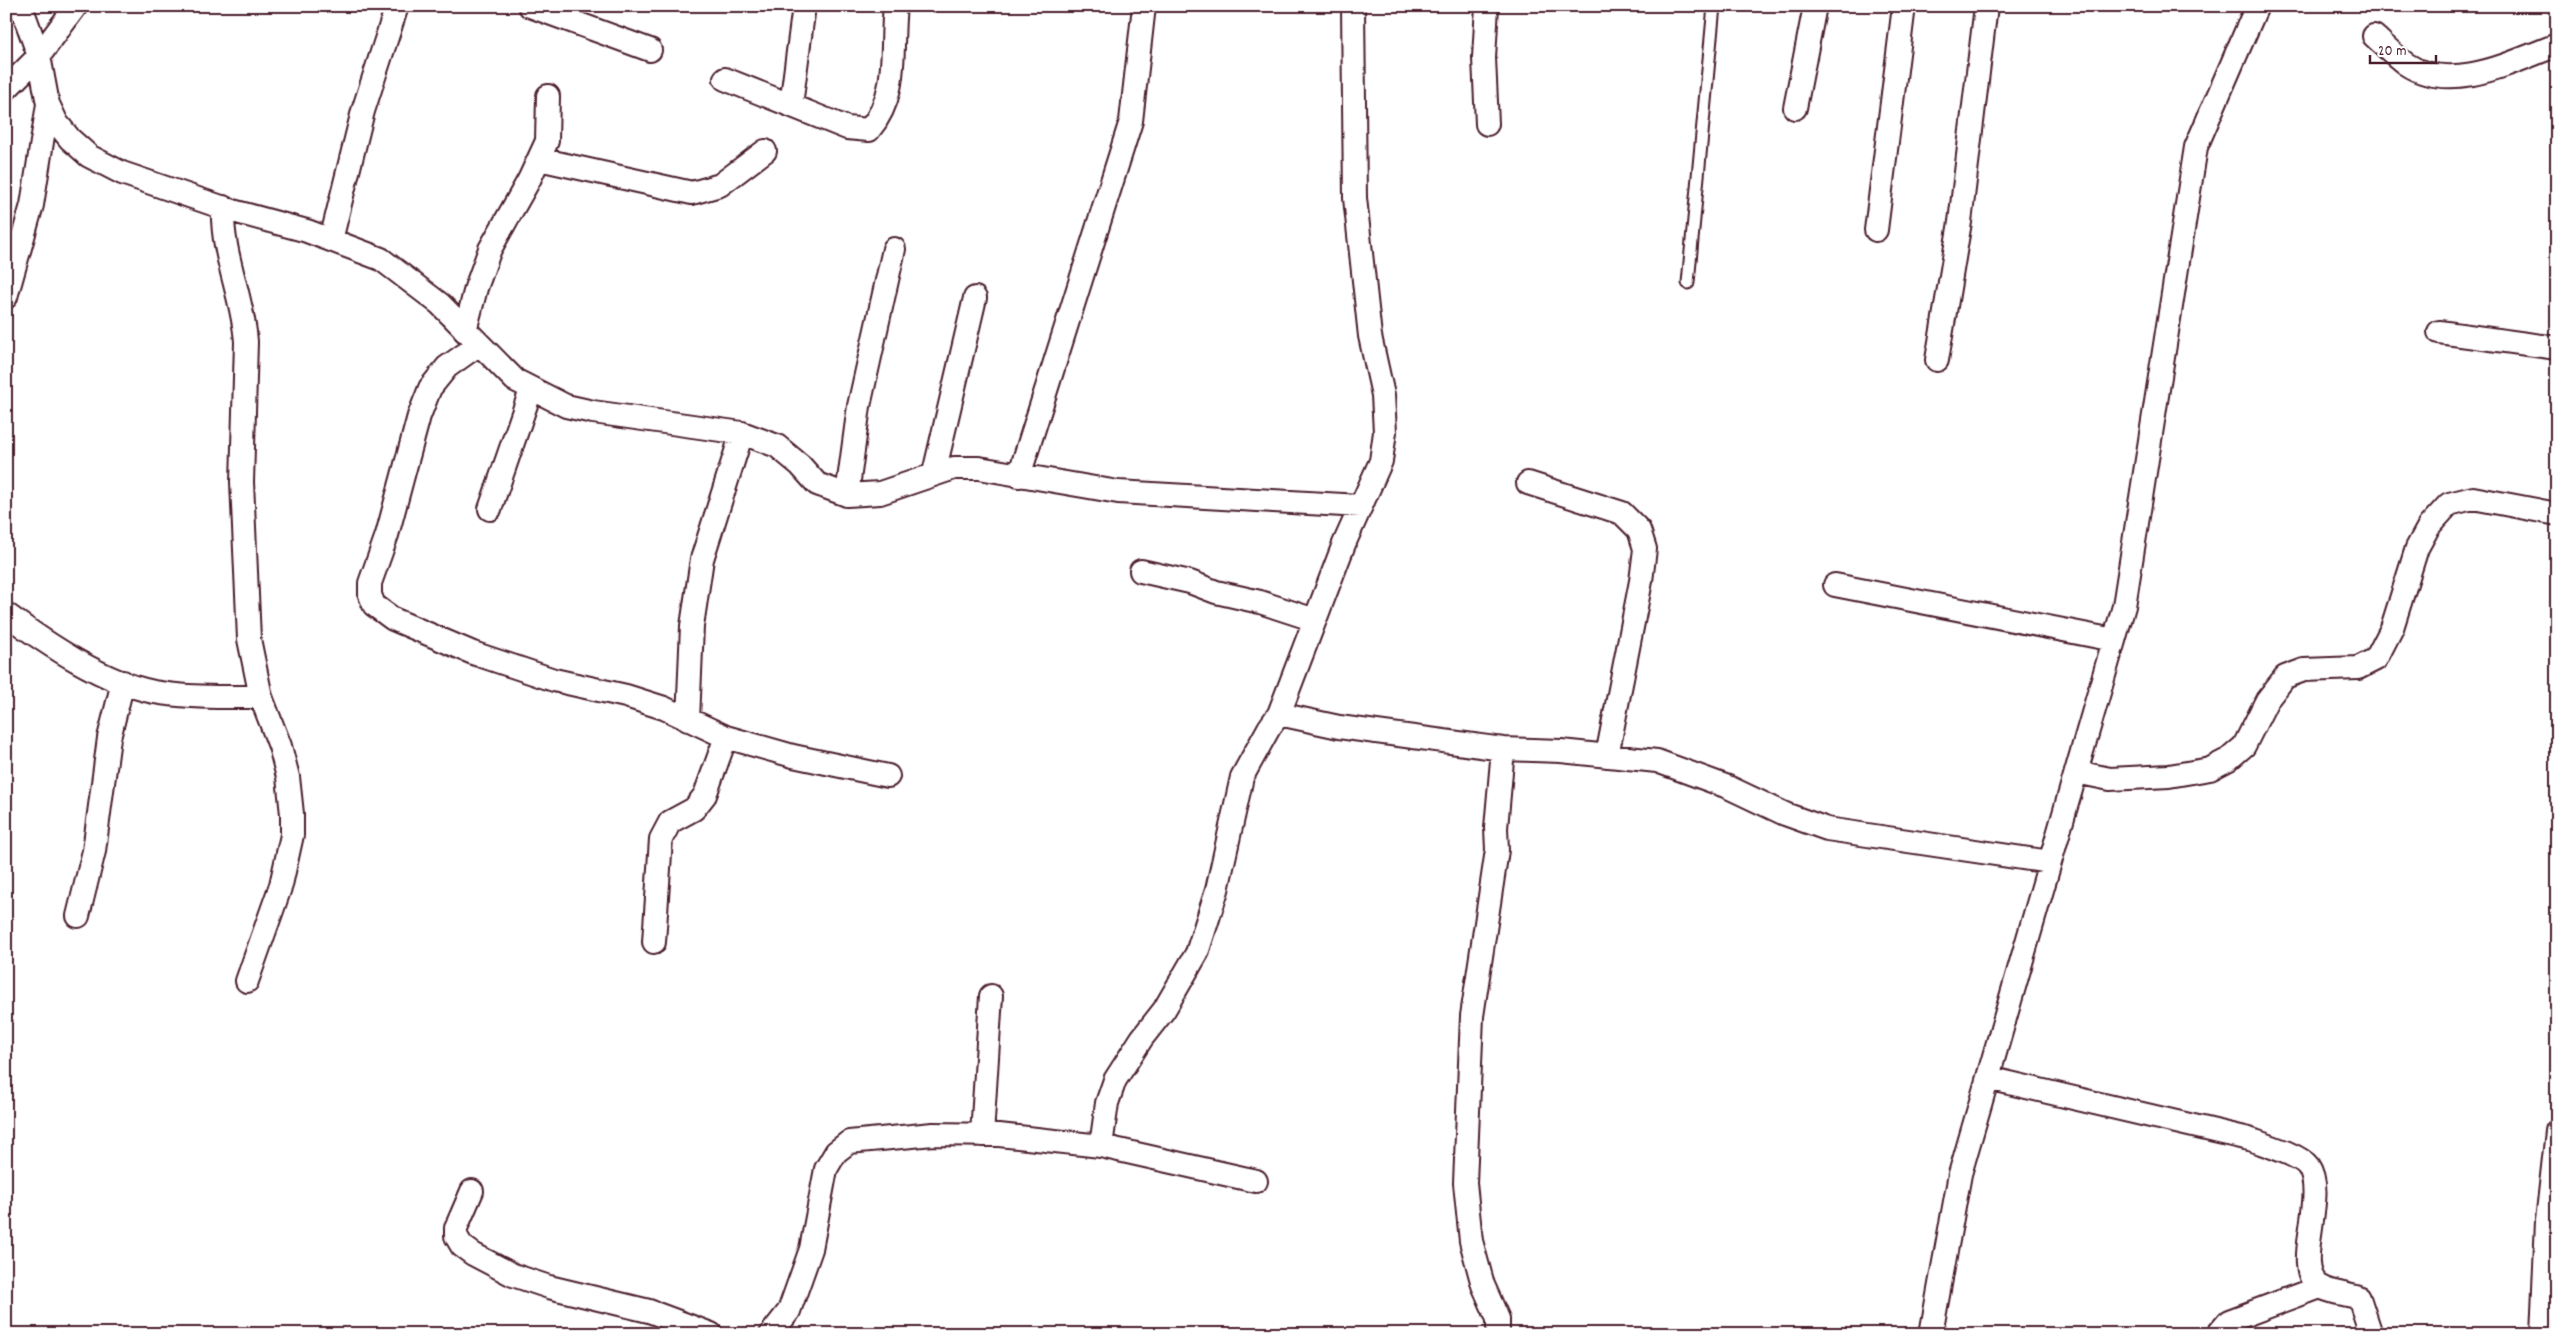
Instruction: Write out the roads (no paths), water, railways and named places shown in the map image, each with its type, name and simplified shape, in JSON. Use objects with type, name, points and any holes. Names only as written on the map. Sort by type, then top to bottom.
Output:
[{"type":"street","points":[[21,6],[39,56],[48,104],[57,123],[65,134],[89,156],[122,173],[223,208],[307,231],[380,259],[440,304],[515,380],[531,390],[566,406],[593,412],[742,434],[777,446],[800,465],[817,484],[847,495],[880,493],[934,473],[954,468],[979,468],[1118,492],[1361,506]]},
{"type":"street","points":[[6,89],[39,56],[76,6]]},
{"type":"street","points":[[330,240],[363,111],[397,6]]},
{"type":"street","points":[[530,6],[650,50]]},
{"type":"street","points":[[791,105],[804,6]]},
{"type":"street","points":[[725,79],[847,128],[859,131],[869,130],[877,121],[892,80],[895,6]]},
{"type":"street","points":[[1019,476],[1131,121],[1144,6]]},
{"type":"street","points":[[1100,1146],[1107,1103],[1115,1080],[1142,1038],[1164,1010],[1197,953],[1217,890],[1242,778],[1269,728],[1279,714],[1315,620],[1381,461],[1385,432],[1383,396],[1370,336],[1355,198],[1353,6]]},
{"type":"street","points":[[1486,124],[1484,58],[1487,6]]},
{"type":"street","points":[[1795,108],[1816,6]]},
{"type":"street","points":[[1876,230],[1904,6]]},
{"type":"street","points":[[1937,360],[1960,222],[1986,6]]},
{"type":"street","points":[[1931,1334],[1960,1174],[2126,596],[2196,147],[2257,6]]},
{"type":"street","points":[[2374,36],[2407,64],[2430,74],[2459,77],[2506,64],[2557,45]]},
{"type":"street","points":[[548,96],[546,141],[539,159],[490,250],[476,288],[472,338],[430,388],[419,416],[387,535],[370,583],[370,595],[374,605],[393,618],[473,653],[554,680],[626,696],[654,705],[726,737],[793,756],[888,776]]},
{"type":"street","points":[[6,297],[32,205],[48,104]]},
{"type":"street","points":[[539,159],[692,193],[720,185],[765,151]]},
{"type":"street","points":[[223,208],[223,238],[245,322],[242,482],[249,639],[261,697],[280,746],[288,777],[292,835],[281,886],[247,981]]},
{"type":"street","points":[[847,495],[859,406],[894,250]]},
{"type":"street","points":[[934,473],[975,298]]},
{"type":"street","points":[[2439,332],[2557,348]]},
{"type":"street","points":[[490,509],[531,390]]},
{"type":"street","points":[[688,720],[692,626],[702,559],[742,434]]},
{"type":"street","points":[[1528,483],[1622,514],[1639,530],[1645,549],[1642,581],[1607,756]]},
{"type":"street","points":[[2076,772],[2110,778],[2169,776],[2210,769],[2229,759],[2244,746],[2267,700],[2285,677],[2304,670],[2358,668],[2376,659],[2392,628],[2418,548],[2429,526],[2449,504],[2473,498],[2557,514]]},
{"type":"street","points":[[1141,571],[1190,582],[1216,592],[1274,606],[1315,620]]},
{"type":"street","points":[[1835,585],[2114,640]]},
{"type":"street","points":[[6,614],[29,631],[90,667],[123,682],[152,692],[180,696],[261,697]]},
{"type":"street","points":[[78,916],[94,851],[109,738],[123,682]]},
{"type":"street","points":[[1279,714],[1339,727],[1503,749],[1657,761],[1728,787],[1785,814],[1827,829],[2050,862]]},
{"type":"street","points":[[654,942],[661,839],[670,822],[694,809],[706,795],[726,737]]},
{"type":"street","points":[[1498,1334],[1498,1319],[1482,1285],[1471,1241],[1465,1183],[1472,1016],[1497,850],[1496,828],[1503,749]]},
{"type":"street","points":[[982,1135],[991,996]]},
{"type":"street","points":[[1988,1078],[2249,1139],[2289,1154],[2307,1164],[2315,1182],[2315,1200],[2308,1252],[2312,1280],[2320,1287],[2360,1298],[2371,1334]]},
{"type":"street","points":[[2542,1334],[2547,1221],[2557,1131]]},
{"type":"street","points":[[771,1334],[789,1311],[811,1249],[826,1169],[836,1152],[849,1142],[870,1138],[932,1134],[982,1135],[1100,1146],[1256,1181]]},
{"type":"street","points":[[472,1192],[456,1228],[456,1236],[462,1246],[473,1254],[513,1275],[549,1287],[649,1311],[711,1334]]},
{"type":"street","points":[[2218,1334],[2229,1321],[2320,1287]]},
{"type":"lane","points":[[1688,283],[1714,6]]}]
